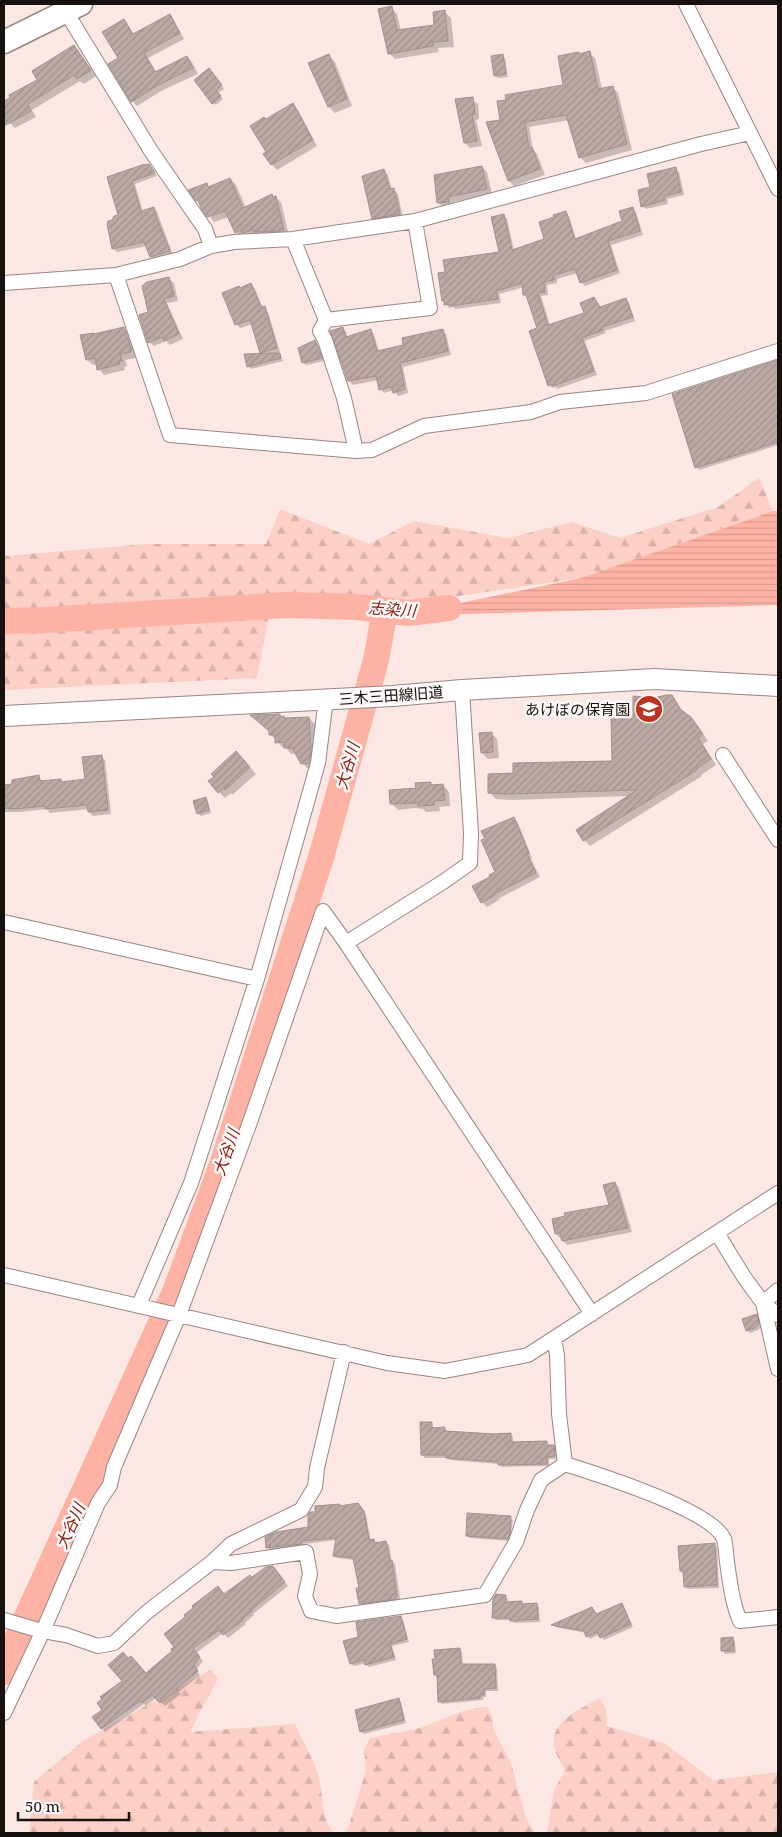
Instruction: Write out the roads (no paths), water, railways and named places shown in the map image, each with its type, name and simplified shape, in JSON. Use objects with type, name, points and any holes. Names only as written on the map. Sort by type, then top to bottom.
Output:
[{"type":"main road","points":[[4,42],[70,6]]},
{"type":"street","points":[[686,4],[778,189]]},
{"type":"street","points":[[70,6],[151,151],[205,229],[211,246]]},
{"type":"street","points":[[4,284],[116,275],[180,259],[211,246],[234,242],[293,239],[415,221],[701,144],[750,134]]},
{"type":"street","points":[[326,320],[430,308],[415,221]]},
{"type":"street","points":[[293,239],[326,320]]},
{"type":"street","points":[[116,275],[170,435],[356,451],[372,450],[424,426],[531,412],[560,402],[646,393],[778,351]]},
{"type":"street","points":[[326,320],[320,331],[325,340],[344,398],[356,451]]},
{"type":"street","name":"三木三田線旧道","points":[[4,716],[393,696],[462,690],[655,679],[778,686]]},
{"type":"street","points":[[346,943],[470,863],[471,833],[462,690]]},
{"type":"street","points":[[139,1305],[191,1183],[257,979],[318,763],[326,699]]},
{"type":"street","points":[[723,755],[778,840]]},
{"type":"street","points":[[4,1713],[98,1503],[110,1485],[114,1468],[179,1315],[250,1122],[323,912],[346,943],[592,1314]]},
{"type":"street","points":[[4,922],[257,979]]},
{"type":"street","points":[[4,1274],[387,1362],[445,1371],[528,1355],[778,1193]]},
{"type":"street","points":[[717,1233],[744,1277],[763,1303],[778,1315]]},
{"type":"street","points":[[763,1303],[778,1290]]},
{"type":"street","points":[[763,1303],[778,1369]]},
{"type":"street","points":[[554,1339],[557,1354],[559,1414],[565,1464]]},
{"type":"street","points":[[6,1620],[66,1635],[98,1646],[114,1644],[147,1612],[212,1562],[231,1544],[301,1510],[315,1487],[317,1468],[344,1352]]},
{"type":"street","points":[[212,1562],[231,1563],[306,1552],[310,1574],[305,1596],[311,1611],[336,1616],[485,1594],[516,1542],[527,1510],[541,1480],[565,1464]]},
{"type":"street","points":[[565,1464],[619,1481],[682,1508],[717,1528],[724,1540],[734,1607],[740,1621],[778,1616]]},
{"type":"waterway","name":"志染川","points":[[4,621],[287,605],[358,607],[408,613],[449,608]]},
{"type":"waterway","name":"大谷川","points":[[4,1672],[20,1632],[175,1292],[223,1162],[322,854],[376,660],[385,610]]},
{"type":"place","name":"あけぼの保育園","points":[[649,709]]}]
